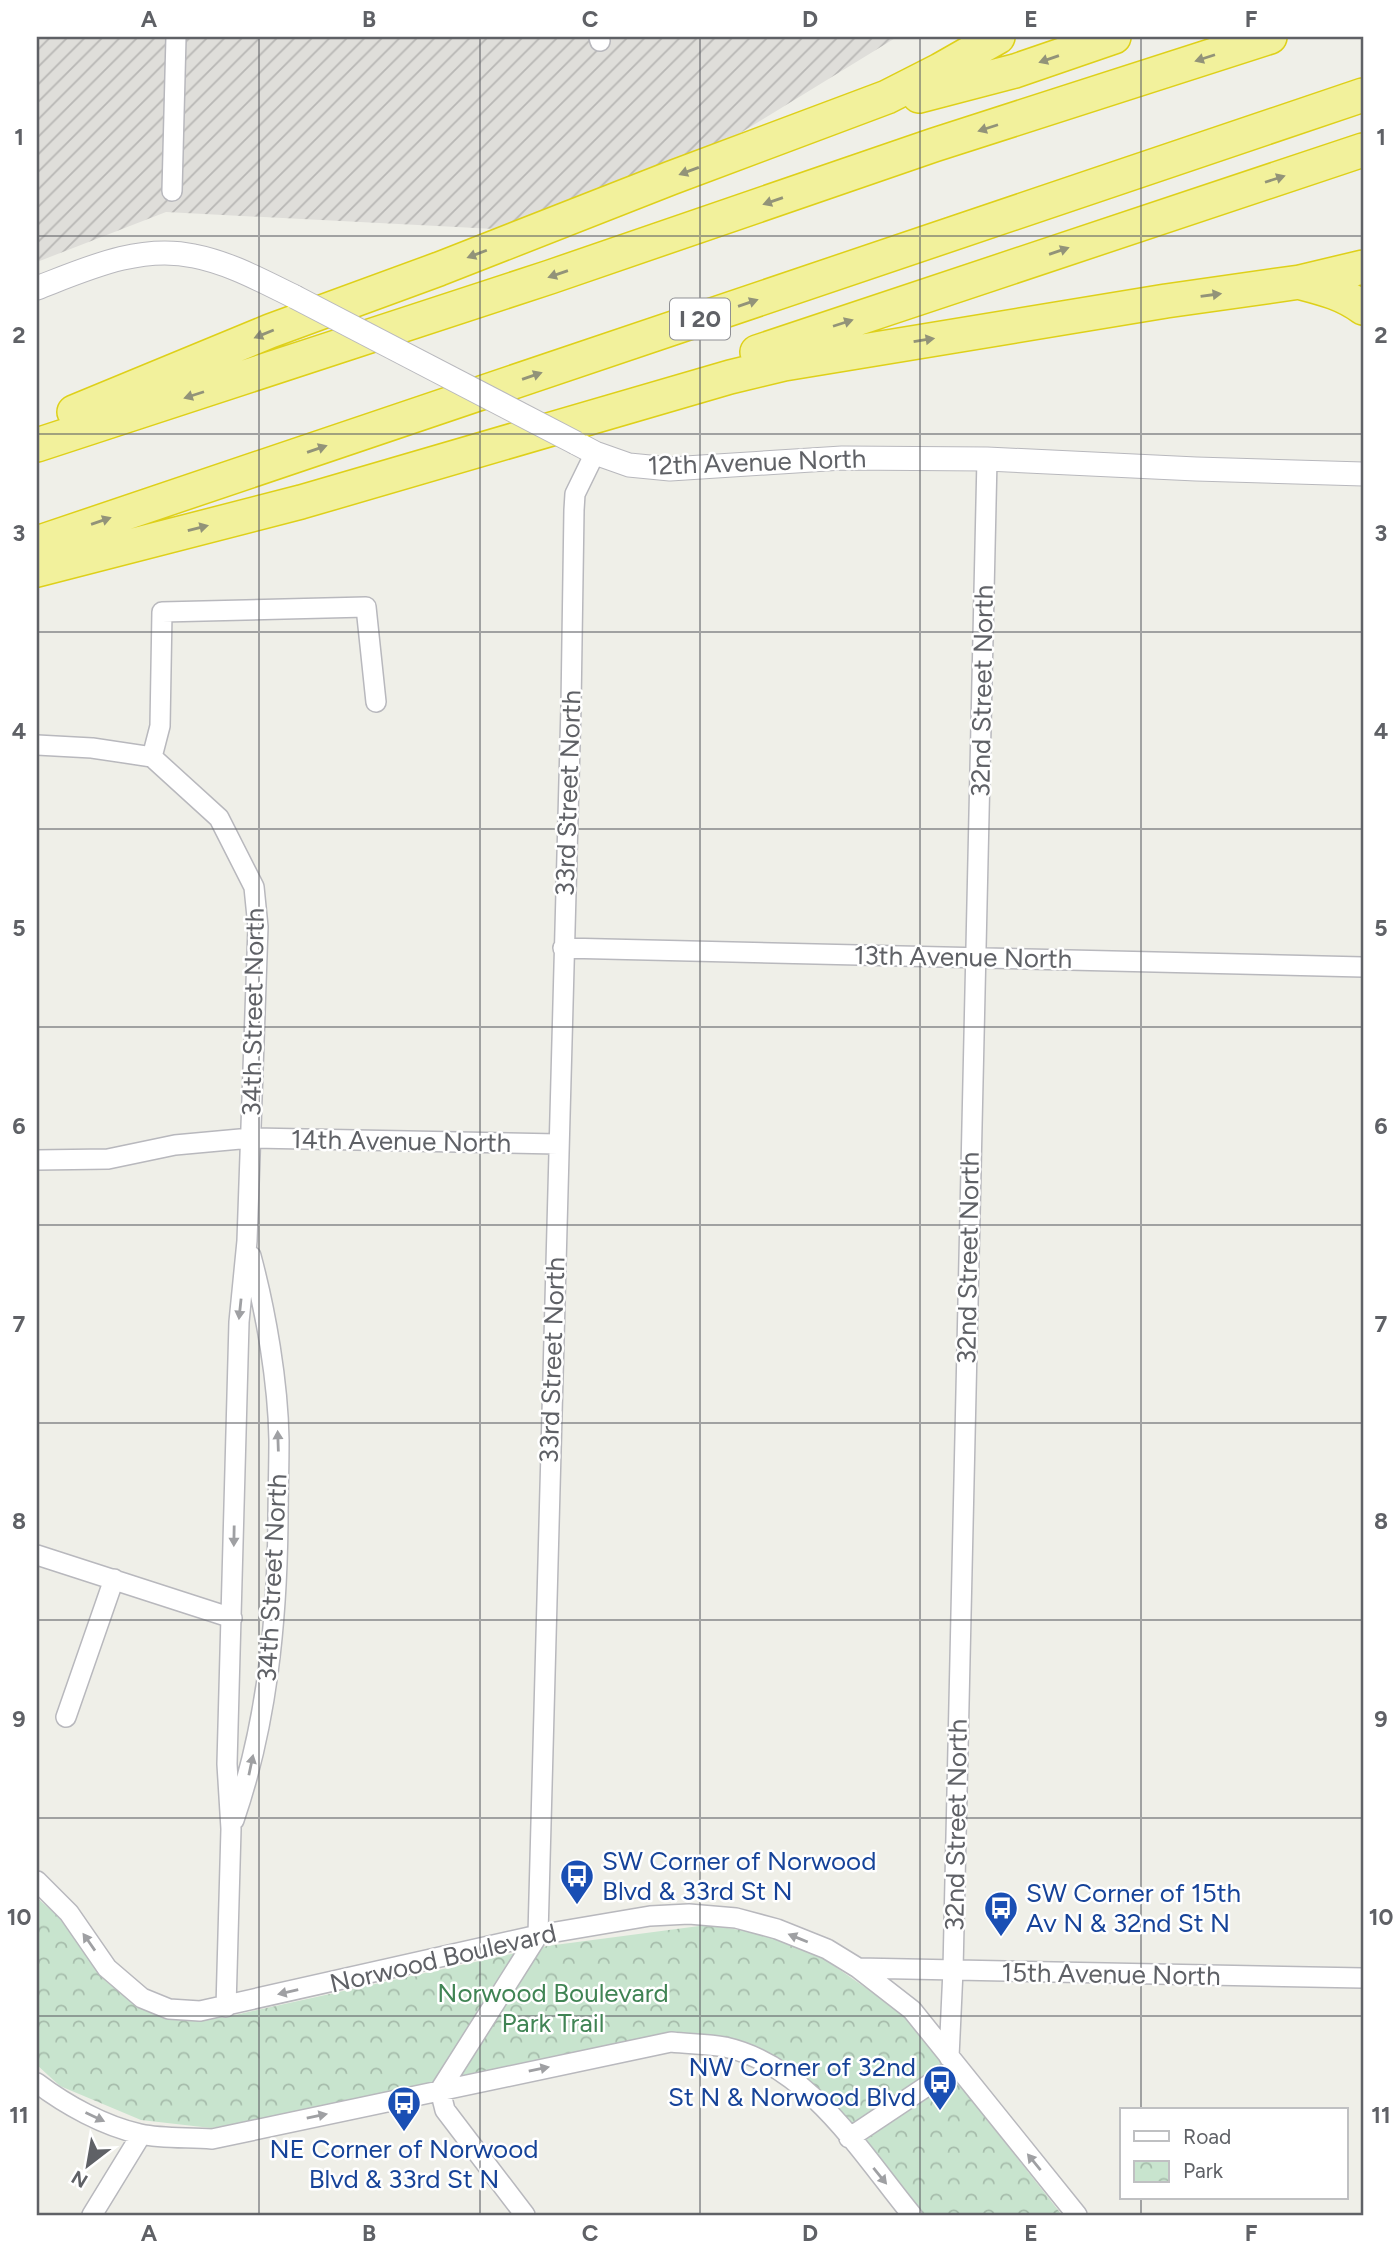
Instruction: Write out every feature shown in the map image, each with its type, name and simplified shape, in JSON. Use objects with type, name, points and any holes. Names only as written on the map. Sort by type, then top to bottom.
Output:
[{"type":"highway","points":[[37,427],[270,331],[887,97],[998,37]]},
{"type":"highway","points":[[834,117],[1015,71],[1114,37]]},
{"type":"highway","points":[[37,446],[365,339],[934,145],[1270,37]]},
{"type":"highway","name":"I 20","points":[[37,543],[1363,95]]},
{"type":"highway","points":[[337,491],[1363,150]]},
{"type":"highway","points":[[37,570],[337,491],[730,377],[785,364],[1166,301],[1300,282],[1363,267]]},
{"type":"highway","points":[[1300,282],[1350,298],[1363,308]]},
{"type":"street","points":[[172,191],[176,37]]},
{"type":"street","name":"12th Avenue North","points":[[37,288],[101,264],[138,255],[176,253],[226,265],[295,297],[586,448],[629,465],[670,469],[842,458],[987,460],[1363,474]]},
{"type":"street","name":"33rd Street North","points":[[538,1935],[574,510],[586,448]]},
{"type":"street","name":"32nd Street North","points":[[953,2061],[987,460]]},
{"type":"street","points":[[37,745],[92,748],[152,757],[160,726],[162,612],[366,607],[376,702]]},
{"type":"street","name":"34th Street North","points":[[152,757],[219,818],[254,887],[258,927],[247,1241],[239,1322],[227,1764],[231,1829],[226,2007]]},
{"type":"street","name":"13th Avenue North","points":[[563,948],[1363,967]]},
{"type":"street","name":"14th Avenue North","points":[[37,1160],[108,1159],[175,1145],[251,1138],[558,1144]]},
{"type":"street","name":"34th Street North","points":[[231,1829],[250,1773],[263,1707],[278,1557],[279,1438],[276,1406],[261,1296],[247,1241]]},
{"type":"street","points":[[37,1555],[232,1618]]},
{"type":"street","points":[[66,1717],[114,1579]]},
{"type":"street","name":"Norwood Boulevard","points":[[37,1881],[69,1913],[107,1968],[142,1998],[169,2009],[200,2011],[226,2007],[538,1935],[650,1916],[689,1913],[736,1918],[777,1929],[827,1949],[858,1968],[912,2010],[1077,2215]]},
{"type":"street","points":[[525,2215],[444,2110],[440,2090],[538,1935]]},
{"type":"street","name":"15th Avenue North","points":[[858,1968],[1363,1978]]},
{"type":"street","points":[[37,2082],[60,2100],[141,2135],[212,2138],[671,2042],[725,2047],[772,2067],[802,2085],[849,2137],[912,2215]]},
{"type":"street","points":[[849,2137],[953,2061]]},
{"type":"street","points":[[92,2215],[141,2135]]},
{"type":"shaded area","points":[[37,37],[897,37],[693,162],[495,229],[166,212],[37,262]]},
{"type":"green space","name":"Norwood Boulevard Park Trail","points":[[37,1898],[64,1921],[107,1982],[139,2007],[180,2017],[235,2015],[547,1946],[707,1925],[760,1933],[814,1952],[905,2015],[1062,2215],[919,2215],[803,2072],[725,2040],[211,2128],[141,2120],[60,2086],[37,2065]]},
{"type":"place","name":"SW Corner of Norwood Blvd & 33rd St N","points":[[577,1906]]},
{"type":"place","name":"SW Corner of 15th Av N & 32nd St N","points":[[1001,1938]]},
{"type":"place","name":"NW Corner of 32nd St N & Norwood Blvd","points":[[940,2112]]},
{"type":"place","name":"NE Corner of Norwood Blvd & 33rd St N","points":[[404,2133]]}]
